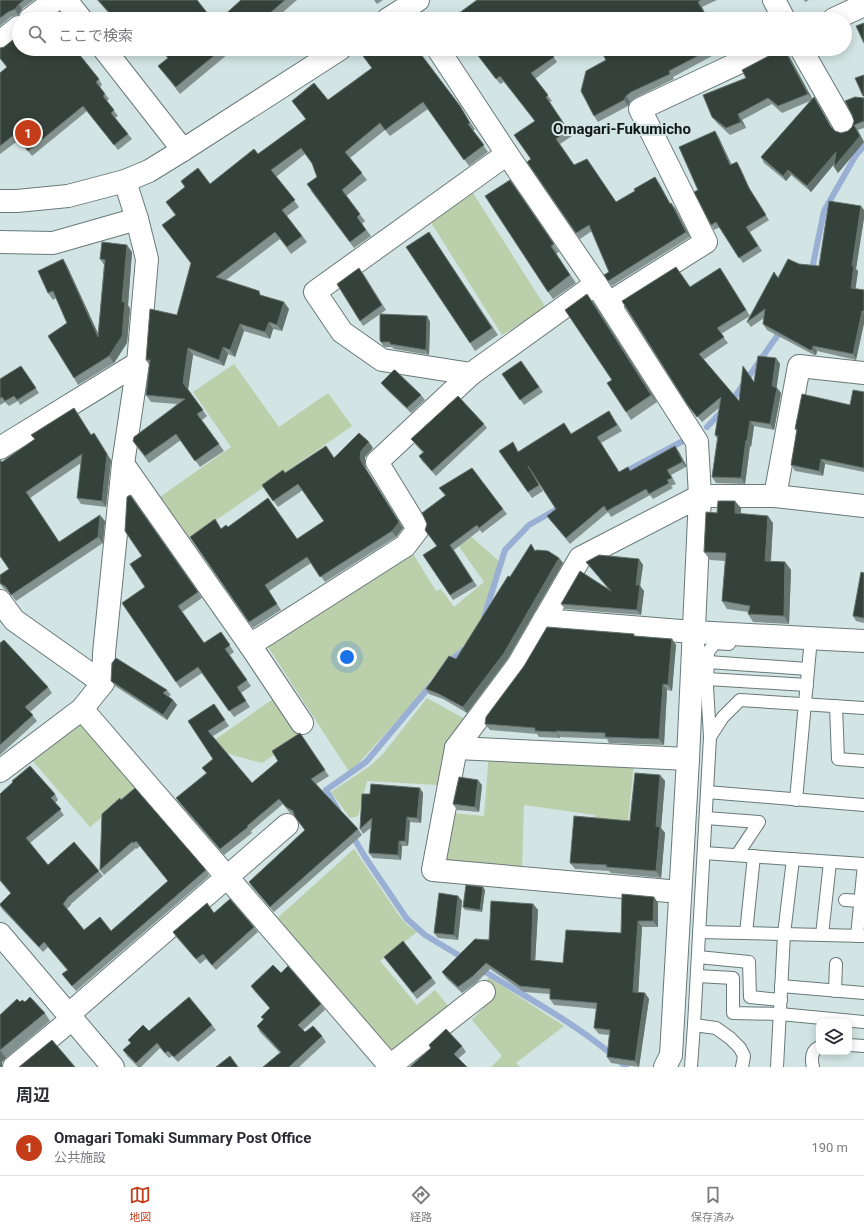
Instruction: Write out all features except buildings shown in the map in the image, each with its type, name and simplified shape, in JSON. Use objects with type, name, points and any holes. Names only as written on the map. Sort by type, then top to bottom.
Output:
[{"type":"street","points":[[39,12],[55,0]]},
{"type":"street","points":[[66,0],[75,12]]},
{"type":"street","points":[[774,0],[780,12]]},
{"type":"street","points":[[849,12],[864,5]]},
{"type":"street","points":[[405,12],[415,8]]},
{"type":"street","points":[[0,42],[12,33]]},
{"type":"street","points":[[109,56],[183,150]]},
{"type":"street","points":[[0,201],[17,201],[68,196],[125,181],[149,171],[329,56]]},
{"type":"street","points":[[443,56],[507,154],[596,284],[697,442],[700,496],[688,759],[671,1055],[665,1067]]},
{"type":"street","points":[[609,304],[706,242],[640,109],[753,56]]},
{"type":"street","points":[[805,56],[845,126]]},
{"type":"street","points":[[471,374],[382,360],[342,332],[315,292],[507,154]]},
{"type":"street","points":[[0,771],[82,709],[103,683],[104,653],[123,464],[138,363],[147,260],[137,219],[125,181]]},
{"type":"street","points":[[0,242],[53,243],[137,219]]},
{"type":"street","points":[[250,645],[405,546],[418,529],[377,462],[471,374],[596,284]]},
{"type":"street","points":[[0,448],[138,363]]},
{"type":"street","points":[[775,496],[799,366],[864,373]]},
{"type":"street","points":[[123,464],[250,645],[302,723]]},
{"type":"street","points":[[680,892],[433,870],[456,748],[518,664],[580,558],[700,496],[775,496],[864,506]]},
{"type":"street","points":[[0,601],[14,620],[103,683]]},
{"type":"street","points":[[544,620],[693,632],[864,641]]},
{"type":"street","points":[[82,709],[390,1066],[484,992]]},
{"type":"street","points":[[456,748],[688,759]]},
{"type":"street","points":[[14,1067],[287,825]]},
{"type":"street","points":[[0,934],[113,1067]]},
{"type":"lane","points":[[691,1067],[710,737],[707,679],[708,652],[715,643],[864,652]]},
{"type":"lane","points":[[796,800],[810,648]]},
{"type":"lane","points":[[708,662],[808,669]]},
{"type":"lane","points":[[707,679],[806,685]]},
{"type":"lane","points":[[710,737],[723,717],[740,700],[864,708]]},
{"type":"lane","points":[[836,706],[838,759],[864,761]]},
{"type":"lane","points":[[707,792],[864,805]]},
{"type":"lane","points":[[706,818],[759,822],[737,855]]},
{"type":"lane","points":[[699,932],[860,936],[860,901],[864,864],[704,853]]},
{"type":"lane","points":[[746,933],[755,896],[754,856]]},
{"type":"lane","points":[[777,1067],[784,934],[793,859]]},
{"type":"lane","points":[[822,935],[820,898],[830,862]]},
{"type":"lane","points":[[845,900],[860,901]]},
{"type":"lane","points":[[698,957],[749,962],[750,997],[781,1000]]},
{"type":"lane","points":[[835,991],[836,964]]},
{"type":"lane","points":[[697,976],[733,978],[733,1014],[780,1014],[864,1022]]},
{"type":"lane","points":[[781,986],[864,993]]},
{"type":"lane","points":[[694,1025],[716,1028],[730,1038],[740,1048],[744,1056],[742,1067]]},
{"type":"lane","points":[[852,1045],[864,1046]]},
{"type":"lane","points":[[813,1067],[811,1057],[816,1048]]},
{"type":"green space","points":[[473,193],[546,308],[502,335],[430,221]]},
{"type":"green space","points":[[234,364],[279,427],[328,393],[352,426],[186,541],[157,499],[231,447],[193,392]]},
{"type":"green space","points":[[469,535],[499,561],[479,623],[467,642],[443,665],[410,706],[350,773],[268,647],[412,552],[436,591],[441,589],[454,607],[484,582],[458,545]]},
{"type":"green space","points":[[427,698],[465,719],[447,747],[437,785],[367,781],[358,816],[350,818],[331,792],[370,766],[383,754]]},
{"type":"green space","points":[[273,699],[300,738],[262,763],[206,746]]},
{"type":"green space","points":[[84,722],[137,787],[90,827],[31,759],[63,731]]},
{"type":"green space","points":[[489,753],[634,764],[628,821],[596,820],[595,815],[524,805],[522,869],[442,865],[453,813],[484,816]]},
{"type":"green space","points":[[354,849],[398,914],[406,924],[417,932],[380,961],[417,1005],[435,990],[449,1007],[397,1049],[390,1051],[273,922]]},
{"type":"green space","points":[[489,977],[564,1026],[516,1063],[520,1067],[491,1067],[502,1056],[472,1020],[495,995],[485,984]]},
{"type":"waterway","points":[[811,274],[824,211],[856,155],[864,146]]},
{"type":"waterway","points":[[731,402],[782,329]]},
{"type":"waterway","points":[[707,427],[723,410]]},
{"type":"waterway","points":[[623,473],[683,441]]},
{"type":"waterway","points":[[484,617],[505,550],[529,525],[559,508]]},
{"type":"waterway","points":[[447,663],[463,650]]},
{"type":"waterway","points":[[338,810],[326,790],[366,762],[431,685]]},
{"type":"waterway","points":[[352,835],[407,919],[425,935],[465,959]]},
{"type":"waterway","points":[[479,968],[574,1026],[626,1067]]},
{"type":"place","name":"Omagari Tomaki Summary Post Office","points":[[28,133]]},
{"type":"district","name":"Omagari-Fukumicho","points":[[622,129]]}]
